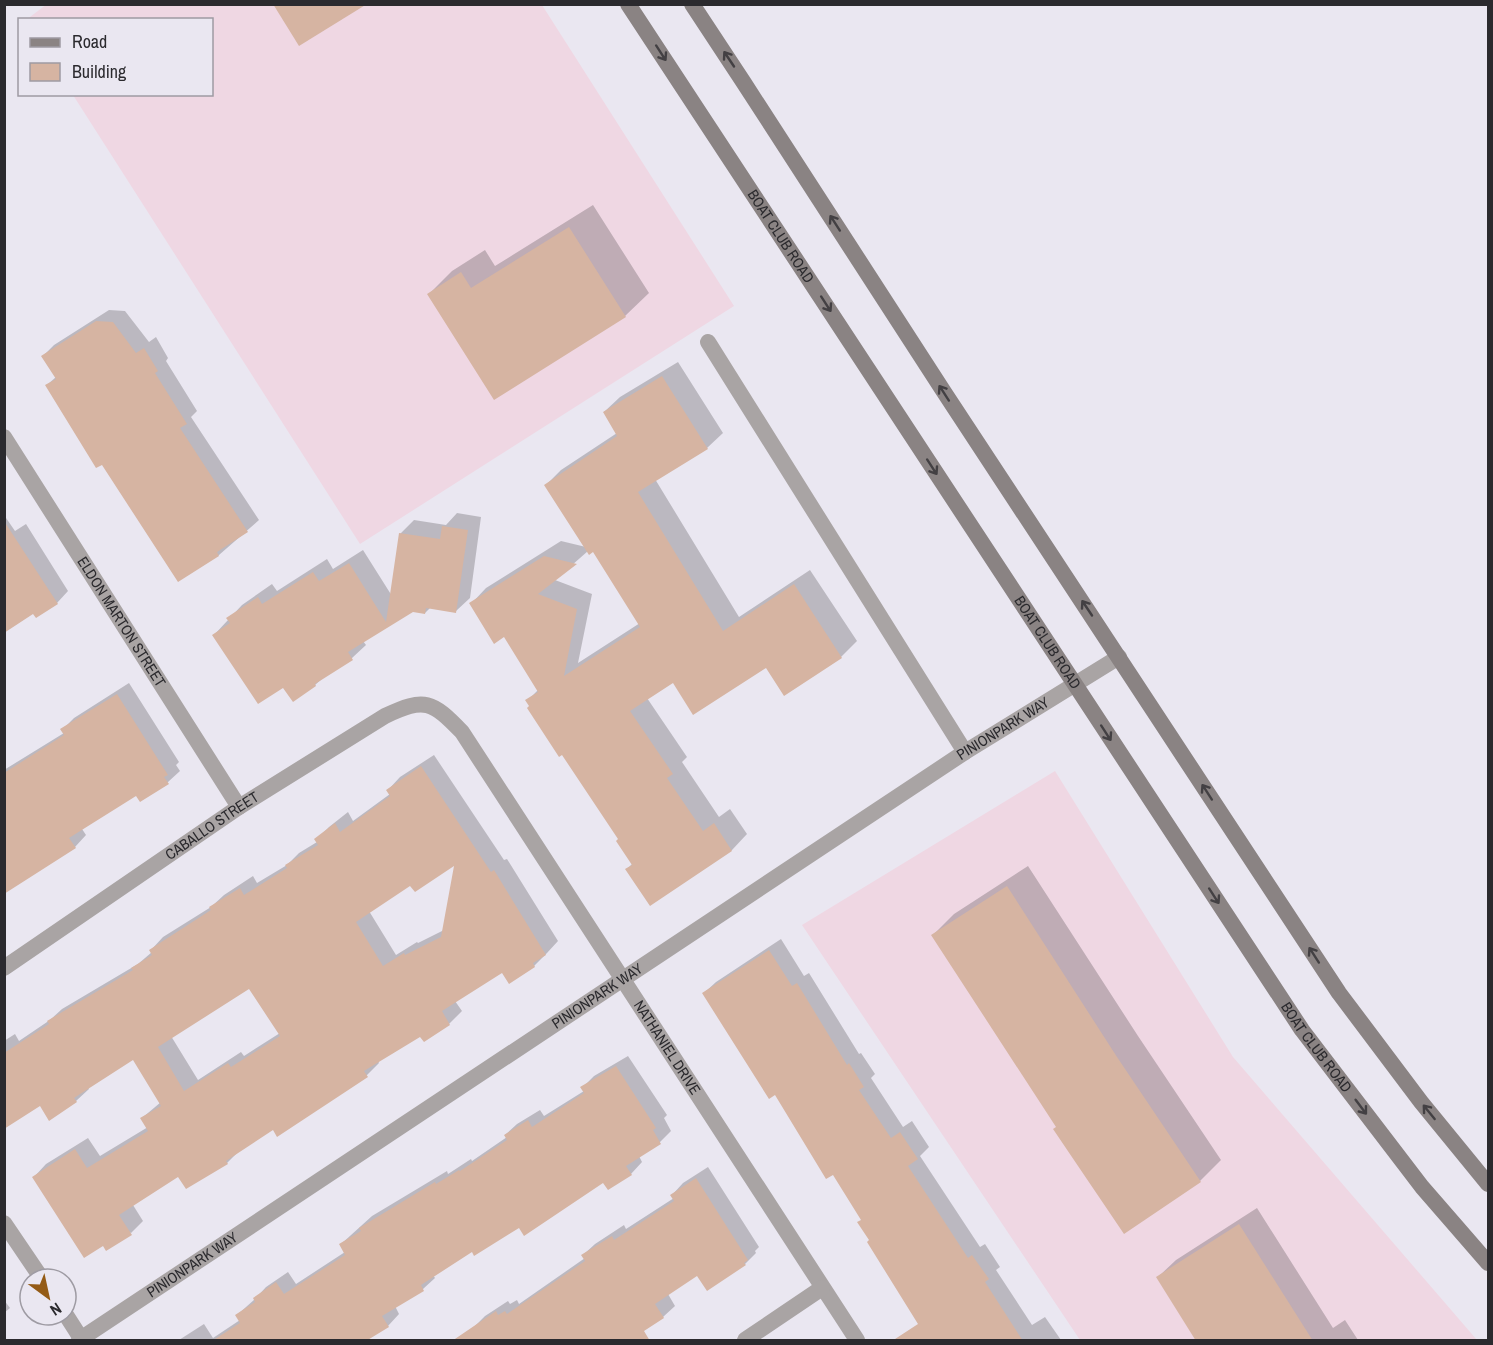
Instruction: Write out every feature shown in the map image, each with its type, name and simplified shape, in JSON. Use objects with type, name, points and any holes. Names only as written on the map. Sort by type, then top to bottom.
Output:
[{"type":"main road","name":"BOAT CLUB ROAD","points":[[628,4],[1302,1030],[1422,1187],[1488,1263]]},
{"type":"main road","points":[[692,4],[1339,993],[1421,1102],[1488,1184]]},
{"type":"street","points":[[708,342],[965,752]]},
{"type":"street","name":"ELDON MARTON STREET","points":[[5,437],[239,807]]},
{"type":"street","name":"PINIONPARK WAY","points":[[81,1340],[965,752],[1119,657]]},
{"type":"street","name":"CABALLO STREET","points":[[4,968],[239,807],[385,716],[410,704],[428,705]]},
{"type":"street","name":"NATHANIEL DRIVE","points":[[428,705],[443,712],[462,732],[857,1341]]},
{"type":"street","points":[[4,1223],[34,1267]]},
{"type":"street","points":[[745,1341],[822,1288]]},
{"type":"street","points":[[73,1327],[81,1340]]},
{"type":"shaded area","points":[[47,4],[542,5],[734,306],[360,544],[74,96],[213,96],[213,18],[29,18]]},
{"type":"shaded area","points":[[1055,771],[1233,1057],[1477,1340],[1080,1340],[802,925]]},
{"type":"building","points":[[273,4],[367,4],[299,46]]},
{"type":"building","points":[[569,227],[626,317],[494,400],[427,294],[461,272],[471,288]]},
{"type":"building","points":[[96,321],[113,322],[136,353],[144,348],[158,371],[155,373],[187,424],[180,428],[248,532],[217,552],[219,556],[178,582],[102,465],[96,468],[45,385],[56,379],[41,356]]},
{"type":"building","points":[[662,376],[708,449],[638,492],[723,631],[794,584],[842,658],[784,696],[766,668],[693,715],[673,683],[630,711],[673,774],[667,778],[703,831],[714,823],[732,851],[650,906],[625,869],[632,865],[616,841],[618,839],[562,755],[559,757],[527,708],[529,706],[525,700],[538,692],[504,637],[494,644],[469,603],[544,556],[577,564],[538,594],[577,609],[564,676],[640,627],[593,552],[589,555],[544,485],[617,436],[603,412]]},
{"type":"building","points":[[4,521],[58,604],[36,618],[33,614],[4,633]]},
{"type":"building","points":[[442,526],[468,530],[456,613],[426,608],[425,614],[413,612],[348,652],[353,660],[315,684],[316,686],[293,702],[283,688],[258,704],[212,635],[230,623],[226,618],[258,597],[262,604],[313,572],[319,581],[349,563],[386,622],[399,533],[440,539]]},
{"type":"building","points":[[117,694],[168,775],[164,777],[169,784],[140,802],[136,796],[69,838],[76,848],[4,894],[4,773],[64,735],[60,729]]},
{"type":"building","points":[[421,766],[491,872],[494,870],[546,955],[533,963],[535,967],[509,984],[502,973],[442,1011],[450,1025],[424,1042],[420,1037],[364,1071],[368,1077],[277,1137],[273,1130],[226,1161],[228,1164],[186,1189],[178,1177],[119,1215],[132,1235],[106,1251],[103,1246],[84,1258],[32,1177],[75,1149],[87,1168],[148,1131],[140,1118],[161,1106],[133,1060],[74,1098],[77,1102],[49,1121],[40,1106],[4,1129],[4,1053],[49,1024],[47,1021],[133,970],[131,968],[152,955],[149,950],[211,910],[209,907],[240,888],[244,895],[287,868],[285,865],[318,845],[314,839],[335,823],[340,832],[390,796],[386,790]],"holes":[[[454,866],[441,937],[405,955],[404,953],[383,966],[356,922],[410,886],[415,892]],[[249,989],[280,1036],[231,1067],[228,1063],[184,1091],[158,1047]]]},
{"type":"building","points":[[1007,886],[1201,1182],[1124,1234],[1053,1129],[1056,1127],[931,935]]},
{"type":"building","points":[[769,950],[792,986],[797,983],[847,1065],[849,1063],[864,1087],[859,1090],[891,1138],[900,1132],[918,1159],[908,1166],[968,1258],[972,1255],[989,1279],[985,1282],[1023,1341],[892,1341],[918,1324],[867,1242],[869,1240],[857,1222],[861,1220],[833,1175],[826,1179],[775,1095],[769,1099],[702,993]]},
{"type":"building","points":[[616,1066],[656,1128],[653,1130],[661,1144],[626,1166],[632,1175],[608,1190],[603,1183],[524,1236],[519,1228],[474,1256],[472,1252],[421,1285],[424,1291],[382,1316],[389,1327],[366,1341],[212,1341],[240,1323],[235,1315],[255,1302],[253,1298],[276,1282],[284,1294],[345,1255],[339,1244],[361,1231],[359,1228],[435,1182],[436,1184],[460,1171],[507,1140],[504,1135],[528,1120],[532,1127],[584,1093],[580,1087]]},
{"type":"building","points":[[696,1178],[748,1260],[744,1263],[746,1265],[707,1291],[697,1276],[655,1304],[664,1318],[644,1331],[650,1341],[452,1341],[496,1311],[498,1315],[505,1311],[507,1314],[585,1261],[581,1255],[612,1236],[614,1240],[674,1201],[670,1195]]},
{"type":"building","points":[[1239,1224],[1313,1341],[1196,1341],[1156,1277]]}]
